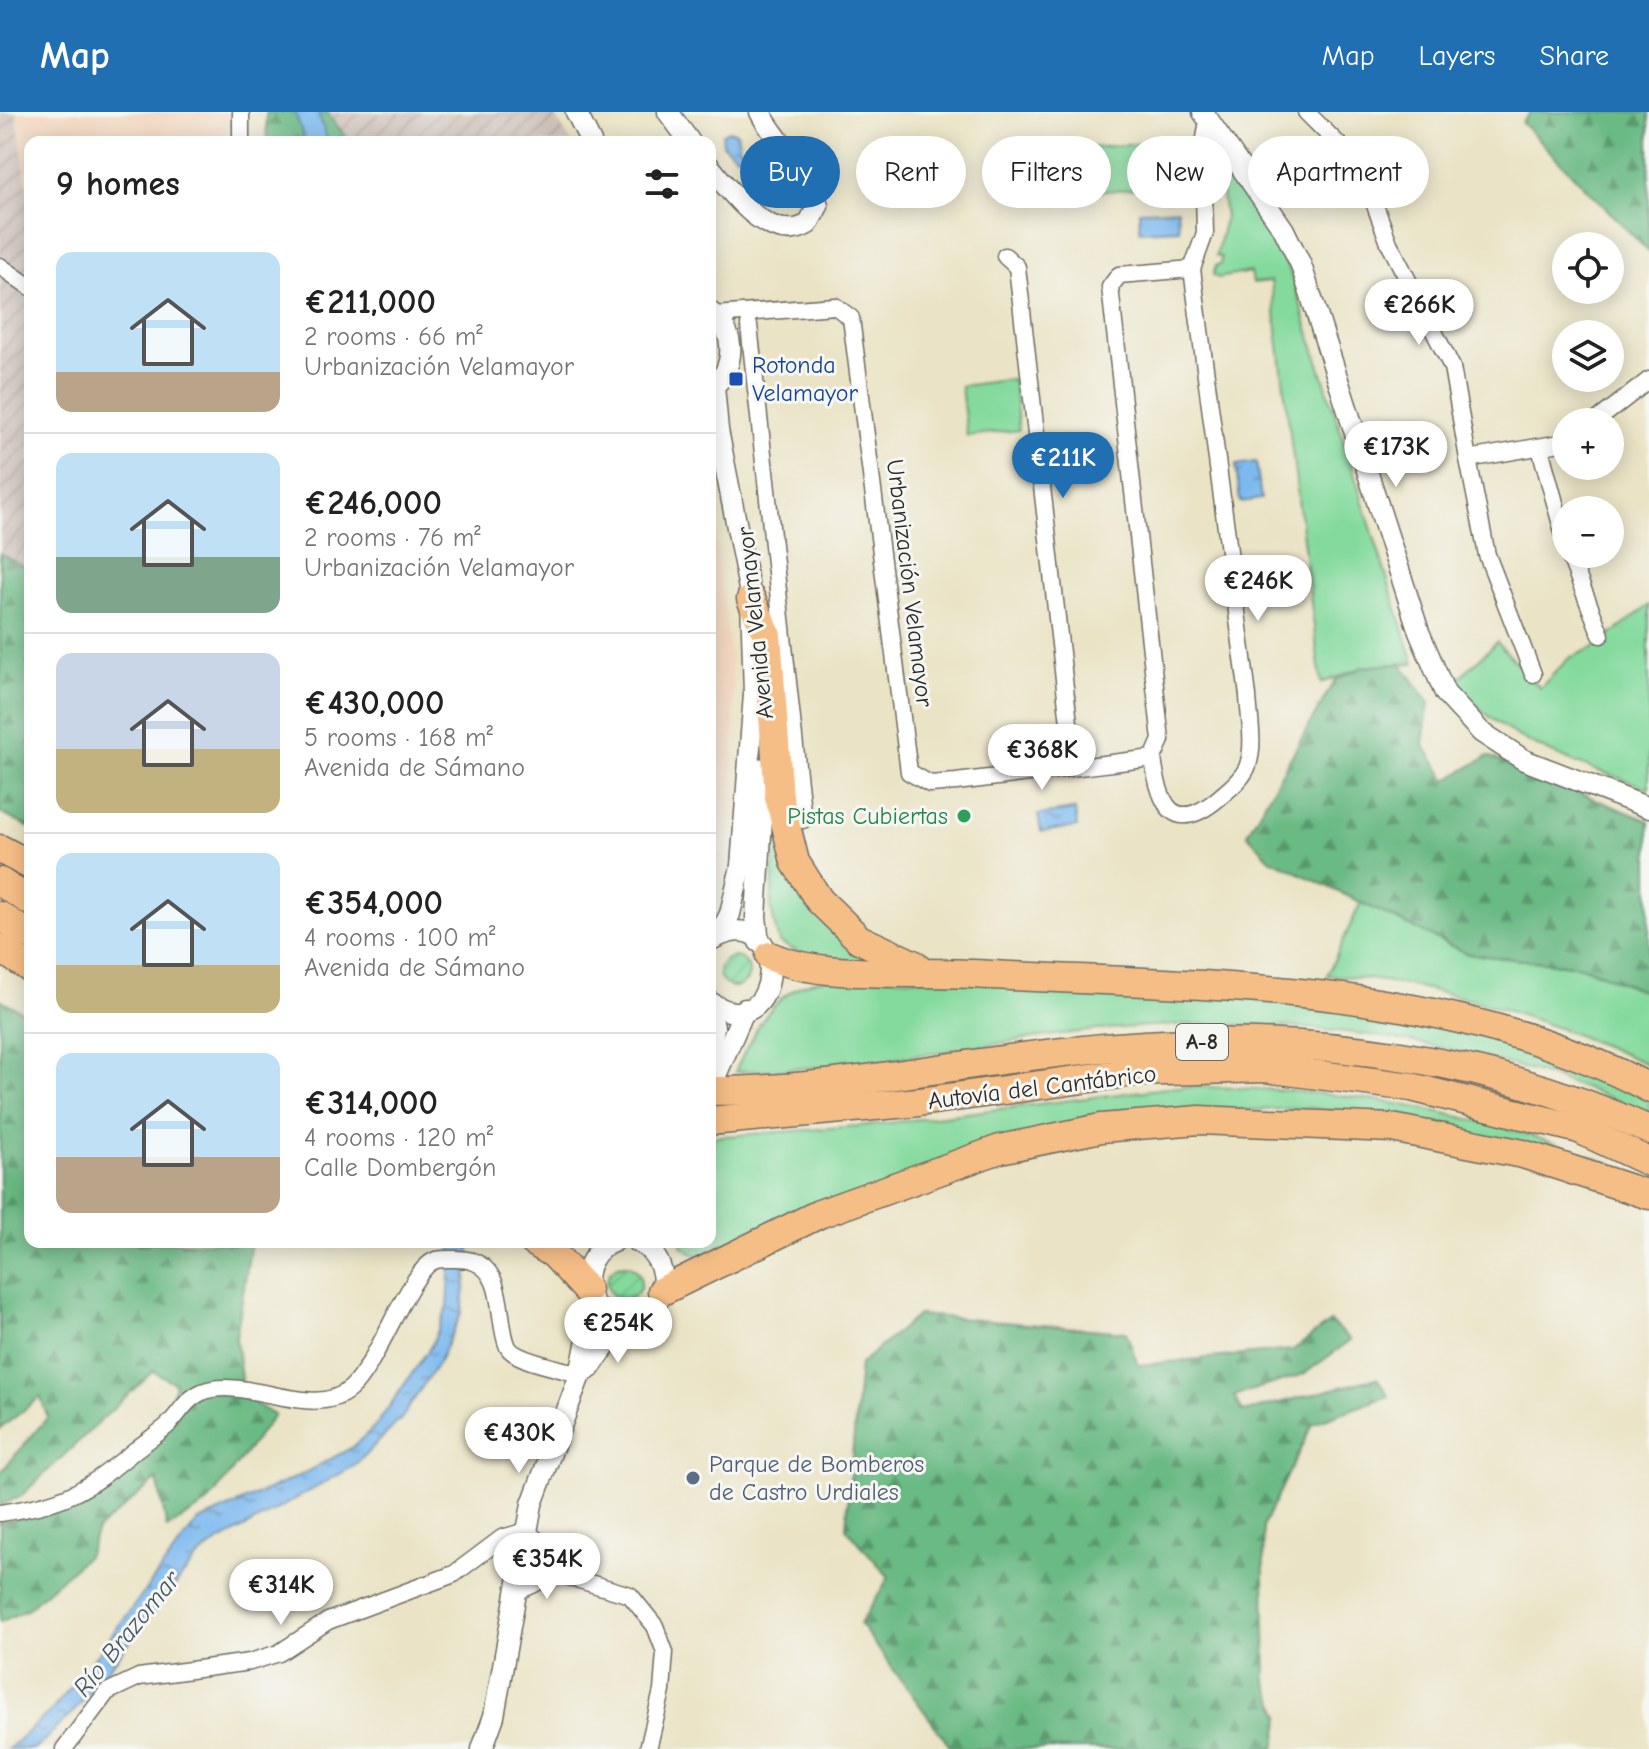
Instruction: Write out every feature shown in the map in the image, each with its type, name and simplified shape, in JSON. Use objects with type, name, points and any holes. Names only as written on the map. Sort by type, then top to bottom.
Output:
[{"type":"highway","points":[[751,599],[767,635],[779,797],[795,862],[819,900],[859,939],[927,971]]},
{"type":"highway","points":[[0,849],[24,862]]},
{"type":"highway","points":[[0,882],[24,897]]},
{"type":"highway","points":[[0,916],[24,931]]},
{"type":"highway","points":[[0,948],[24,964]]},
{"type":"highway","points":[[764,949],[808,969],[927,971],[1318,995],[1420,1009],[1514,1033],[1615,1070],[1649,1088]]},
{"type":"highway","name":"Autovía del Cantábrico","points":[[716,1090],[744,1091],[1063,1052],[1251,1041],[1350,1048],[1460,1067],[1586,1103],[1649,1130]]},
{"type":"highway","name":"Autovía del Cantábrico","points":[[724,1121],[919,1102],[1134,1072],[1265,1068],[1411,1087],[1579,1129],[1649,1162]]},
{"type":"highway","points":[[662,1291],[819,1214],[1000,1149],[1101,1128],[1199,1120],[1392,1128],[1523,1154],[1649,1195]]},
{"type":"highway","points":[[544,1248],[554,1254],[591,1297]]},
{"type":"street","points":[[241,112],[241,136]]},
{"type":"street","points":[[576,112],[588,136]]},
{"type":"street","points":[[668,112],[686,136]]},
{"type":"street","points":[[716,173],[765,222],[784,229],[808,224],[818,206],[813,188],[779,144],[760,112]]},
{"type":"street","points":[[1306,112],[1344,150],[1367,184],[1389,243],[1452,367],[1487,555],[1533,674]]},
{"type":"street","points":[[1192,269],[1119,275],[1110,287],[1161,740],[1153,758],[1162,802],[1176,814],[1193,814],[1234,785],[1248,766],[1250,745],[1248,696],[1192,269],[1205,233],[1203,150],[1206,116]]},
{"type":"street","points":[[1206,116],[1284,230],[1301,265],[1419,632],[1445,693],[1481,732],[1524,760],[1649,808]]},
{"type":"street","points":[[1005,256],[1017,267],[1074,767]]},
{"type":"street","points":[[0,266],[24,283]]},
{"type":"street","name":"Urbanización Velamayor","points":[[716,314],[770,314],[835,306],[851,318],[909,772],[930,784],[1153,758]]},
{"type":"street","name":"Urbanización Velamayor","points":[[731,346],[749,325],[770,314]]},
{"type":"street","points":[[716,319],[728,334],[731,346],[728,368],[716,382]]},
{"type":"street","name":"Avenida Velamayor","points":[[749,325],[803,820]]},
{"type":"street","points":[[1613,408],[1649,380]]},
{"type":"street","name":"Avenida Velamayor","points":[[716,434],[751,599],[754,694],[741,866],[730,914],[716,936]]},
{"type":"street","points":[[1468,459],[1552,445]]},
{"type":"street","points":[[1540,448],[1553,496]]},
{"type":"street","points":[[1575,568],[1601,635]]},
{"type":"street","name":"Avenida Velamayor","points":[[745,1009],[763,997],[772,977],[756,917],[765,804],[764,720],[754,694]]},
{"type":"street","points":[[716,938],[740,933],[764,949]]},
{"type":"street","points":[[716,1005],[725,1009],[745,1009],[716,1076]]},
{"type":"street","points":[[482,1749],[494,1716],[526,1531],[542,1476],[580,1375],[591,1297],[587,1269],[592,1259],[606,1248]]},
{"type":"street","points":[[580,1375],[590,1368],[625,1319],[649,1311],[662,1291],[664,1278],[657,1249]]},
{"type":"street","points":[[0,1513],[62,1501],[91,1487],[168,1424],[182,1406],[200,1392],[219,1387],[311,1400],[347,1392],[365,1374],[413,1283],[426,1266],[437,1260],[474,1261],[488,1273],[496,1288],[508,1347],[538,1364],[559,1366],[580,1375]]},
{"type":"street","points":[[591,1297],[603,1312],[625,1319]]},
{"type":"street","points":[[516,1591],[542,1581],[549,1571],[548,1549],[526,1531]]},
{"type":"street","points":[[64,1749],[107,1692],[117,1687],[139,1677],[250,1662],[279,1653],[328,1621],[454,1574],[502,1538],[526,1531]]},
{"type":"street","points":[[549,1571],[630,1595],[655,1626],[665,1652],[662,1691],[648,1749]]},
{"type":"shaded area","points":[[0,112],[16,112],[24,167],[24,567],[0,553]]},
{"type":"shaded area","points":[[16,112],[227,112],[223,136],[24,136],[24,167]]},
{"type":"shaded area","points":[[326,112],[553,112],[567,136],[345,136]]},
{"type":"shaded area","points":[[716,547],[734,688],[731,821],[723,872],[716,867]]},
{"type":"green space","points":[[266,112],[295,112],[303,136],[267,136]]},
{"type":"green space","points":[[318,112],[326,112],[345,136],[326,136]]},
{"type":"green space","points":[[1531,112],[1649,112],[1649,252],[1522,123]]},
{"type":"green space","points":[[1127,145],[1127,189],[1111,190],[1111,146]]},
{"type":"green space","points":[[1232,178],[1290,272],[1414,663],[1363,667],[1321,683],[1271,281],[1253,283],[1251,272],[1218,278],[1213,275],[1216,265],[1220,265],[1221,257],[1216,256],[1225,218],[1224,208],[1232,208]]},
{"type":"green space","points":[[1013,379],[1019,430],[967,436],[961,386]]},
{"type":"green space","points":[[0,553],[24,567],[24,825],[0,813]]},
{"type":"green space","points":[[1649,605],[1649,788],[1569,760],[1518,736],[1474,703],[1456,681],[1497,642],[1540,688],[1569,658],[1597,646]]},
{"type":"green space","points":[[1401,663],[1429,702],[1423,744],[1447,780],[1488,756],[1649,821],[1649,993],[1581,966],[1468,954],[1270,859],[1247,834],[1335,680],[1363,667]]},
{"type":"green space","points":[[776,831],[880,960],[815,961],[779,942],[771,909]]},
{"type":"green space","points":[[1361,902],[1468,954],[1581,966],[1649,993],[1649,1065],[1571,1033],[1492,1006],[1410,986],[1327,975]]},
{"type":"green space","points":[[734,957],[745,961],[749,972],[745,983],[734,987],[723,983],[719,972],[723,961]]},
{"type":"green space","points":[[883,977],[1269,996],[1487,1036],[1649,1095],[1649,1114],[1581,1087],[1511,1065],[1370,1035],[1298,1027],[1225,1024],[1152,1026],[1079,1032],[836,1066],[735,1072],[763,1020],[794,989],[825,979]]},
{"type":"green space","points":[[0,999],[24,1013],[24,1248],[250,1248],[236,1338],[243,1396],[274,1415],[207,1504],[167,1528],[157,1479],[97,1530],[87,1556],[26,1610],[0,1622],[0,1522],[69,1509],[160,1440],[175,1383],[153,1371],[20,1497],[0,1505],[0,1473],[48,1417],[40,1397],[0,1429]]},
{"type":"green space","points":[[1175,1087],[1299,1092],[1417,1108],[1532,1136],[1649,1179],[1649,1191],[1434,1126],[1311,1108],[1162,1113],[749,1233],[699,1257],[685,1248],[716,1248],[716,1137],[871,1125]]},
{"type":"green space","points":[[624,1265],[636,1270],[641,1282],[636,1294],[624,1299],[612,1294],[607,1282],[612,1270]]},
{"type":"green space","points":[[918,1315],[1126,1332],[1138,1365],[1293,1350],[1330,1322],[1351,1340],[1304,1374],[1234,1396],[1243,1412],[1377,1378],[1389,1396],[1313,1423],[1263,1526],[1266,1680],[1281,1716],[1275,1749],[952,1749],[860,1624],[889,1577],[846,1528],[860,1364]]},
{"type":"water","points":[[295,112],[318,112],[326,136],[303,136]]},
{"type":"water","points":[[729,130],[737,133],[740,156],[723,145],[722,134]]},
{"type":"water","points":[[1177,209],[1179,229],[1140,231],[1139,211]]},
{"type":"water","points":[[1256,462],[1261,499],[1240,502],[1236,465]]},
{"type":"water","points":[[1075,810],[1077,827],[1041,832],[1038,815]]},
{"type":"water","name":"Río Brazomar","points":[[452,1248],[470,1248],[462,1312],[439,1361],[401,1419],[354,1466],[210,1547],[196,1559],[75,1710],[35,1749],[8,1749],[53,1709],[79,1678],[197,1522],[301,1475],[353,1447],[377,1424],[431,1346],[448,1307]]},
{"type":"place","name":"Rotonda Velamayor","points":[[736,379]]},
{"type":"place","name":"Pistas Cubiertas","points":[[964,816]]},
{"type":"place","name":"Parque de Bomberos de Castro Urdiales","points":[[693,1478]]}]
